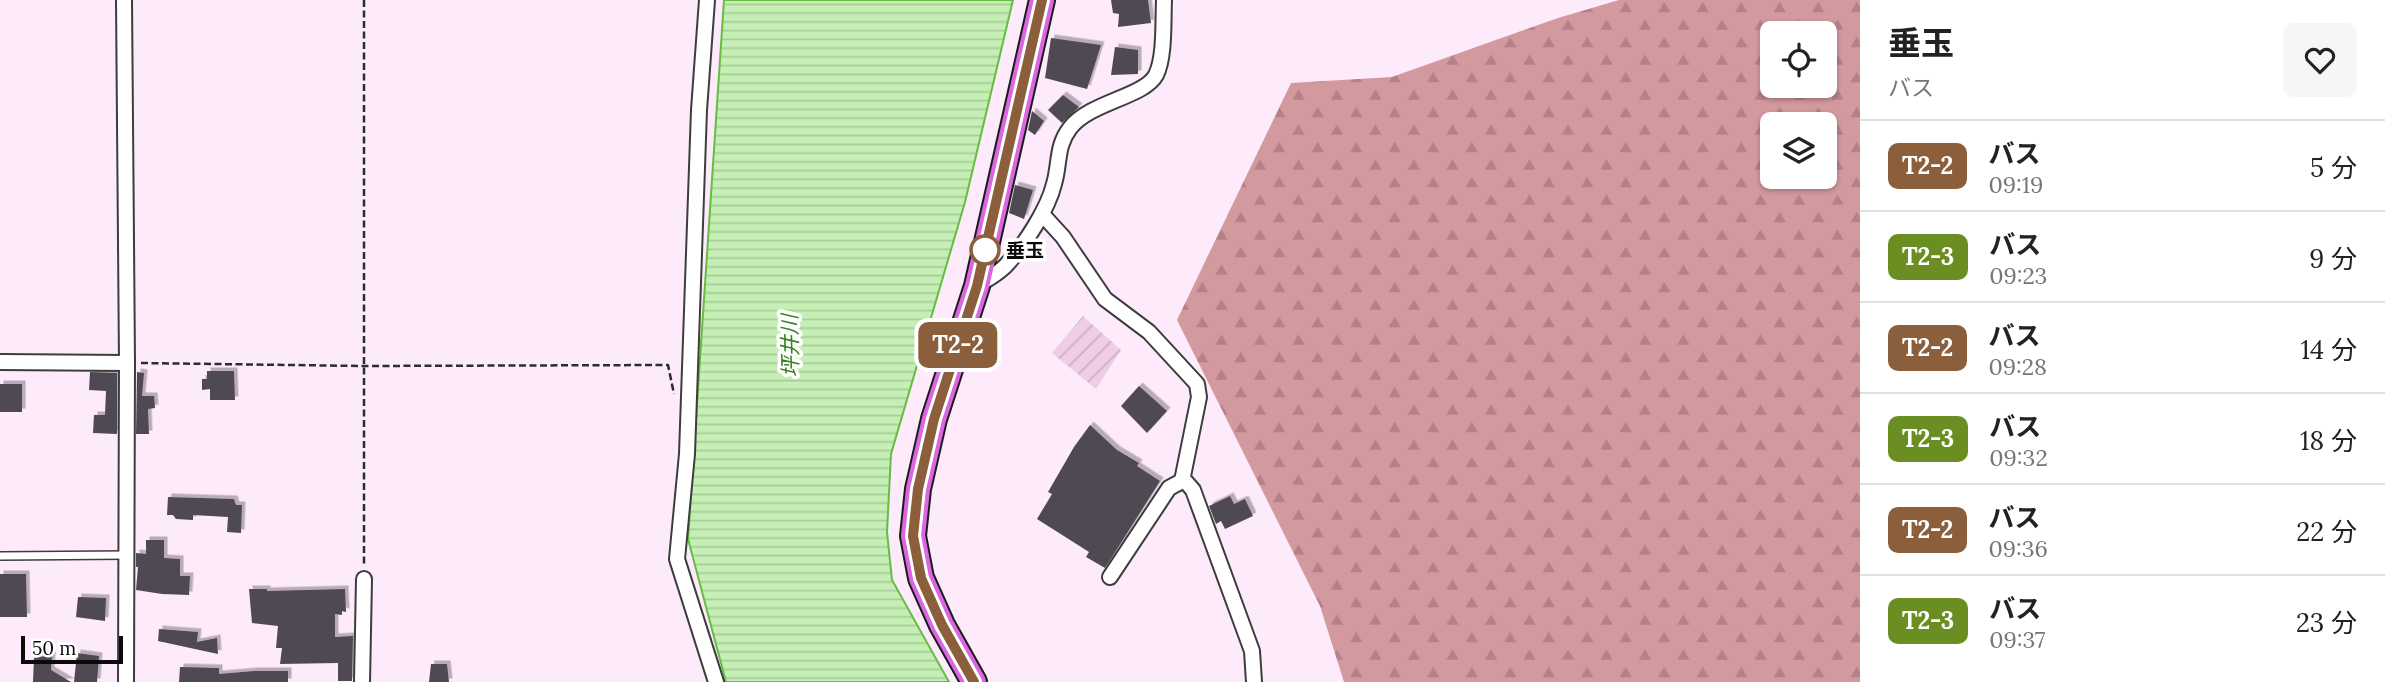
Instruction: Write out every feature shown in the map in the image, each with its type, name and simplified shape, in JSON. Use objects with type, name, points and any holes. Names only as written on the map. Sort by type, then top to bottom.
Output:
[{"type":"highway","points":[[974,682],[942,625],[921,578],[913,536],[918,489],[934,419],[977,286],[1042,0]]},
{"type":"street","points":[[124,0],[128,555],[126,682]]},
{"type":"street","points":[[707,0],[699,110],[687,454],[677,559],[716,682]]},
{"type":"street","points":[[977,286],[1007,265],[1042,214],[1055,184],[1059,148],[1077,120],[1096,107],[1143,87],[1155,76],[1161,59],[1164,0]]},
{"type":"street","points":[[1042,214],[1063,237],[1105,299],[1149,332],[1198,384],[1199,397],[1182,481]]},
{"type":"street","points":[[0,362],[127,363]]},
{"type":"street","points":[[1110,577],[1169,488],[1182,481]]},
{"type":"street","points":[[1182,481],[1193,491],[1252,651],[1254,682]]},
{"type":"street","points":[[362,682],[364,579]]},
{"type":"lane","points":[[0,556],[128,555]]},
{"type":"path","points":[[363,0],[364,579]]},
{"type":"path","points":[[127,363],[364,366],[668,365],[676,403]]},
{"type":"shaded area","points":[[1083,316],[1121,350],[1096,389],[1052,353]]},
{"type":"green space","points":[[1619,0],[1860,0],[1860,682],[1344,682],[1320,606],[1177,320],[1291,83],[1392,77],[1558,18]]},
{"type":"water","name":"坪井川","points":[[724,0],[1013,0],[965,202],[891,454],[887,532],[892,580],[949,682],[726,682],[688,539]]},
{"type":"building","points":[[1111,0],[1148,0],[1151,23],[1118,27],[1119,14],[1113,13]]},
{"type":"building","points":[[1051,38],[1101,45],[1087,89],[1045,78]]},
{"type":"building","points":[[1115,47],[1138,50],[1138,74],[1111,75]]},
{"type":"building","points":[[1063,95],[1079,107],[1062,123],[1048,110]]},
{"type":"building","points":[[1032,111],[1044,121],[1035,135],[1028,130]]},
{"type":"building","points":[[1015,185],[1033,190],[1024,219],[1009,213]]},
{"type":"building","points":[[207,371],[234,371],[235,400],[210,400],[210,389],[202,390],[202,379],[207,379]]},
{"type":"building","points":[[90,372],[117,373],[117,434],[93,433],[94,415],[105,415],[106,391],[89,390]]},
{"type":"building","points":[[137,372],[144,373],[142,396],[154,396],[155,408],[148,409],[149,434],[136,434]]},
{"type":"building","points":[[0,384],[22,384],[22,412],[0,412]]},
{"type":"building","points":[[1139,386],[1167,411],[1147,433],[1121,406]]},
{"type":"building","points":[[1090,425],[1117,450],[1139,463],[1137,466],[1160,481],[1105,568],[1086,557],[1089,552],[1037,519],[1052,494],[1048,492]]},
{"type":"building","points":[[1230,496],[1234,504],[1245,499],[1253,516],[1225,529],[1221,521],[1216,524],[1209,506]]},
{"type":"building","points":[[168,497],[234,499],[236,505],[242,505],[241,533],[227,532],[228,517],[193,515],[193,520],[176,519],[173,515],[167,515]]},
{"type":"building","points":[[146,540],[164,540],[164,558],[180,559],[180,576],[190,576],[189,595],[136,590],[136,553],[146,554]]},
{"type":"building","points":[[0,574],[26,574],[27,617],[0,617]]},
{"type":"building","points":[[249,589],[345,589],[346,612],[342,611],[342,615],[335,614],[335,637],[353,636],[352,681],[338,681],[338,663],[280,664],[282,648],[276,648],[278,626],[252,623]]},
{"type":"building","points":[[78,597],[106,598],[105,621],[76,617]]},
{"type":"building","points":[[159,629],[198,632],[197,642],[217,638],[218,654],[158,641]]},
{"type":"building","points":[[77,653],[99,656],[97,682],[74,682]]},
{"type":"building","points":[[52,655],[51,670],[71,682],[33,682],[34,658]]},
{"type":"building","points":[[431,664],[447,664],[449,682],[429,682]]},
{"type":"building","points":[[180,667],[219,668],[219,674],[288,671],[288,682],[179,682]]},
{"type":"bus line","name":"T2-2","points":[[974,682],[942,625],[921,578],[913,536],[918,489],[934,419],[977,286],[1042,0]]},
{"type":"place","name":"垂玉","points":[[985,250]]}]
